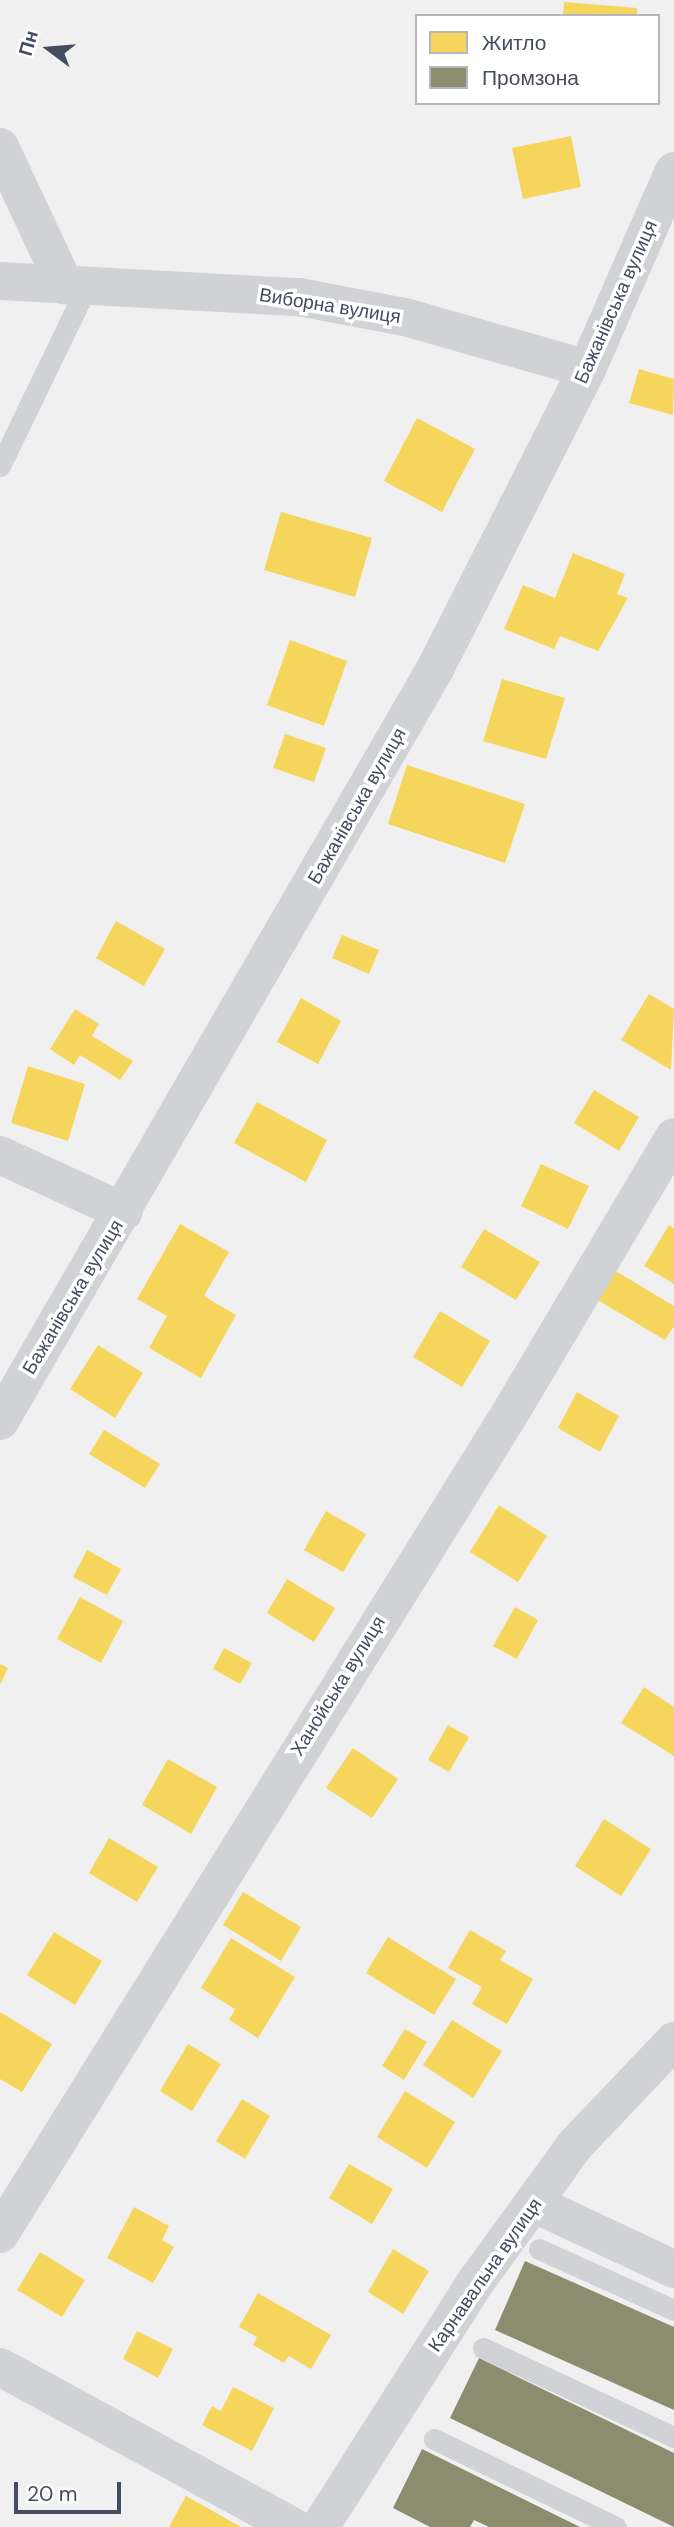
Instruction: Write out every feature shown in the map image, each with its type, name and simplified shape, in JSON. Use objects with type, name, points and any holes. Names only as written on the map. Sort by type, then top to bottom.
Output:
[{"type":"street","points":[[0,148],[76,286]]},
{"type":"street","name":"Бажанівська вулиця","points":[[0,1421],[124,1212],[435,669],[587,369],[674,172]]},
{"type":"street","name":"Виборна вулиця","points":[[0,281],[299,297],[405,317],[587,369]]},
{"type":"street","name":"Ханойська вулиця","points":[[0,2234],[509,1415],[674,1137]]},
{"type":"street","points":[[0,1156],[124,1212]]},
{"type":"street","name":"Карнавальна вулиця","points":[[320,2527],[470,2292],[575,2145],[674,2041]]},
{"type":"street","points":[[535,2204],[674,2269]]},
{"type":"street","points":[[0,2367],[294,2527]]},
{"type":"lane","points":[[0,466],[76,286]]},
{"type":"lane","points":[[539,2249],[674,2310]]},
{"type":"lane","points":[[483,2348],[674,2437]]},
{"type":"lane","points":[[434,2439],[616,2527]]},
{"type":"building: Житло","points":[[564,2],[637,8],[637,14],[563,14]]},
{"type":"building: Житло","points":[[571,136],[581,187],[523,199],[512,148]]},
{"type":"building: Житло","points":[[639,369],[674,379],[673,415],[629,403]]},
{"type":"building: Житло","points":[[417,418],[475,449],[442,512],[384,481]]},
{"type":"building: Житло","points":[[281,512],[372,538],[355,597],[264,570]]},
{"type":"building: Житло","points":[[573,553],[625,574],[617,594],[628,598],[598,651],[560,636],[554,649],[504,629],[523,585],[555,598]]},
{"type":"building: Житло","points":[[290,640],[347,661],[324,726],[267,705]]},
{"type":"building: Житло","points":[[502,679],[565,698],[546,759],[483,741]]},
{"type":"building: Житло","points":[[285,734],[326,748],[314,782],[273,768]]},
{"type":"building: Житло","points":[[407,765],[525,804],[505,863],[388,824]]},
{"type":"building: Житло","points":[[116,921],[165,949],[144,986],[96,958]]},
{"type":"building: Житло","points":[[342,935],[379,950],[369,974],[332,958]]},
{"type":"building: Житло","points":[[649,994],[674,1009],[671,1070],[621,1040]]},
{"type":"building: Житло","points":[[301,998],[341,1021],[318,1064],[277,1042]]},
{"type":"building: Житло","points":[[75,1009],[99,1024],[92,1036],[133,1061],[120,1080],[80,1055],[74,1065],[50,1049]]},
{"type":"building: Житло","points":[[28,1066],[85,1084],[68,1141],[11,1123]]},
{"type":"building: Житло","points":[[594,1090],[639,1117],[619,1151],[574,1123]]},
{"type":"building: Житло","points":[[257,1102],[327,1140],[306,1182],[234,1143]]},
{"type":"building: Житло","points":[[541,1164],[589,1186],[568,1229],[521,1206]]},
{"type":"building: Житло","points":[[180,1224],[229,1252],[204,1296],[236,1315],[201,1378],[149,1348],[167,1316],[137,1299]]},
{"type":"building: Житло","points":[[669,1225],[674,1228],[674,1284],[644,1266]]},
{"type":"building: Житло","points":[[484,1229],[540,1262],[516,1300],[461,1267]]},
{"type":"building: Житло","points":[[614,1270],[674,1306],[674,1326],[665,1340],[596,1299]]},
{"type":"building: Житло","points":[[440,1311],[490,1341],[462,1387],[413,1357]]},
{"type":"building: Житло","points":[[98,1345],[143,1373],[115,1418],[70,1389]]},
{"type":"building: Житло","points":[[577,1392],[619,1416],[600,1452],[558,1428]]},
{"type":"building: Житло","points":[[104,1430],[160,1464],[145,1488],[89,1454]]},
{"type":"building: Житло","points":[[499,1505],[547,1536],[518,1582],[470,1552]]},
{"type":"building: Житло","points":[[326,1511],[366,1534],[343,1572],[304,1550]]},
{"type":"building: Житло","points":[[87,1550],[121,1569],[107,1595],[73,1577]]},
{"type":"building: Житло","points":[[287,1579],[335,1608],[314,1642],[267,1613]]},
{"type":"building: Житло","points":[[80,1597],[123,1621],[101,1663],[57,1639]]},
{"type":"building: Житло","points":[[515,1607],[538,1620],[517,1659],[493,1646]]},
{"type":"building: Житло","points":[[224,1648],[252,1663],[240,1684],[213,1669]]},
{"type":"building: Житло","points":[[0,1664],[8,1668],[0,1685]]},
{"type":"building: Житло","points":[[644,1687],[674,1707],[674,1756],[621,1723]]},
{"type":"building: Житло","points":[[448,1725],[469,1737],[449,1772],[428,1760]]},
{"type":"building: Житло","points":[[353,1748],[398,1779],[372,1818],[326,1788]]},
{"type":"building: Житло","points":[[168,1759],[217,1787],[191,1834],[142,1805]]},
{"type":"building: Житло","points":[[604,1819],[651,1849],[621,1896],[575,1866]]},
{"type":"building: Житло","points":[[109,1838],[158,1867],[137,1902],[89,1873]]},
{"type":"building: Житло","points":[[243,1892],[301,1927],[281,1961],[223,1925]]},
{"type":"building: Житло","points":[[470,1930],[506,1951],[500,1960],[533,1979],[507,2024],[472,2004],[482,1987],[448,1968]]},
{"type":"building: Житло","points":[[54,1932],[102,1961],[75,2005],[27,1975]]},
{"type":"building: Житло","points":[[388,1937],[456,1979],[434,2015],[366,1973]]},
{"type":"building: Житло","points":[[231,1938],[295,1977],[258,2038],[229,2020],[235,2009],[201,1988]]},
{"type":"building: Житло","points":[[0,2012],[52,2044],[22,2092],[0,2079]]},
{"type":"building: Житло","points":[[452,2020],[502,2051],[473,2098],[423,2065]]},
{"type":"building: Житло","points":[[405,2029],[427,2042],[404,2080],[382,2066]]},
{"type":"building: Житло","points":[[188,2044],[221,2064],[192,2111],[160,2091]]},
{"type":"building: Житло","points":[[405,2091],[455,2122],[427,2168],[377,2137]]},
{"type":"building: Житло","points":[[242,2099],[270,2116],[245,2159],[216,2141]]},
{"type":"building: Житло","points":[[349,2164],[393,2189],[372,2224],[329,2198]]},
{"type":"building: Житло","points":[[134,2207],[169,2226],[162,2240],[174,2247],[153,2283],[107,2258]]},
{"type":"building: Житло","points":[[393,2249],[429,2271],[403,2314],[368,2292]]},
{"type":"building: Житло","points":[[40,2252],[85,2280],[62,2317],[17,2290]]},
{"type":"building: Житло","points":[[258,2293],[331,2335],[311,2369],[289,2356],[284,2363],[253,2345],[257,2337],[239,2327]]},
{"type":"building: Житло","points":[[137,2331],[173,2349],[158,2378],[123,2359]]},
{"type":"building: Житло","points":[[233,2387],[274,2408],[252,2451],[202,2425],[212,2406],[221,2411]]},
{"type":"building: Житло","points":[[186,2496],[241,2527],[169,2527]]},
{"type":"building: Промзона","points":[[525,2261],[674,2327],[674,2410],[495,2330]]},
{"type":"building: Промзона","points":[[479,2358],[674,2453],[674,2527],[450,2418]]},
{"type":"building: Промзона","points":[[422,2449],[580,2527],[489,2527],[474,2520],[470,2527],[430,2527],[393,2508]]}]
